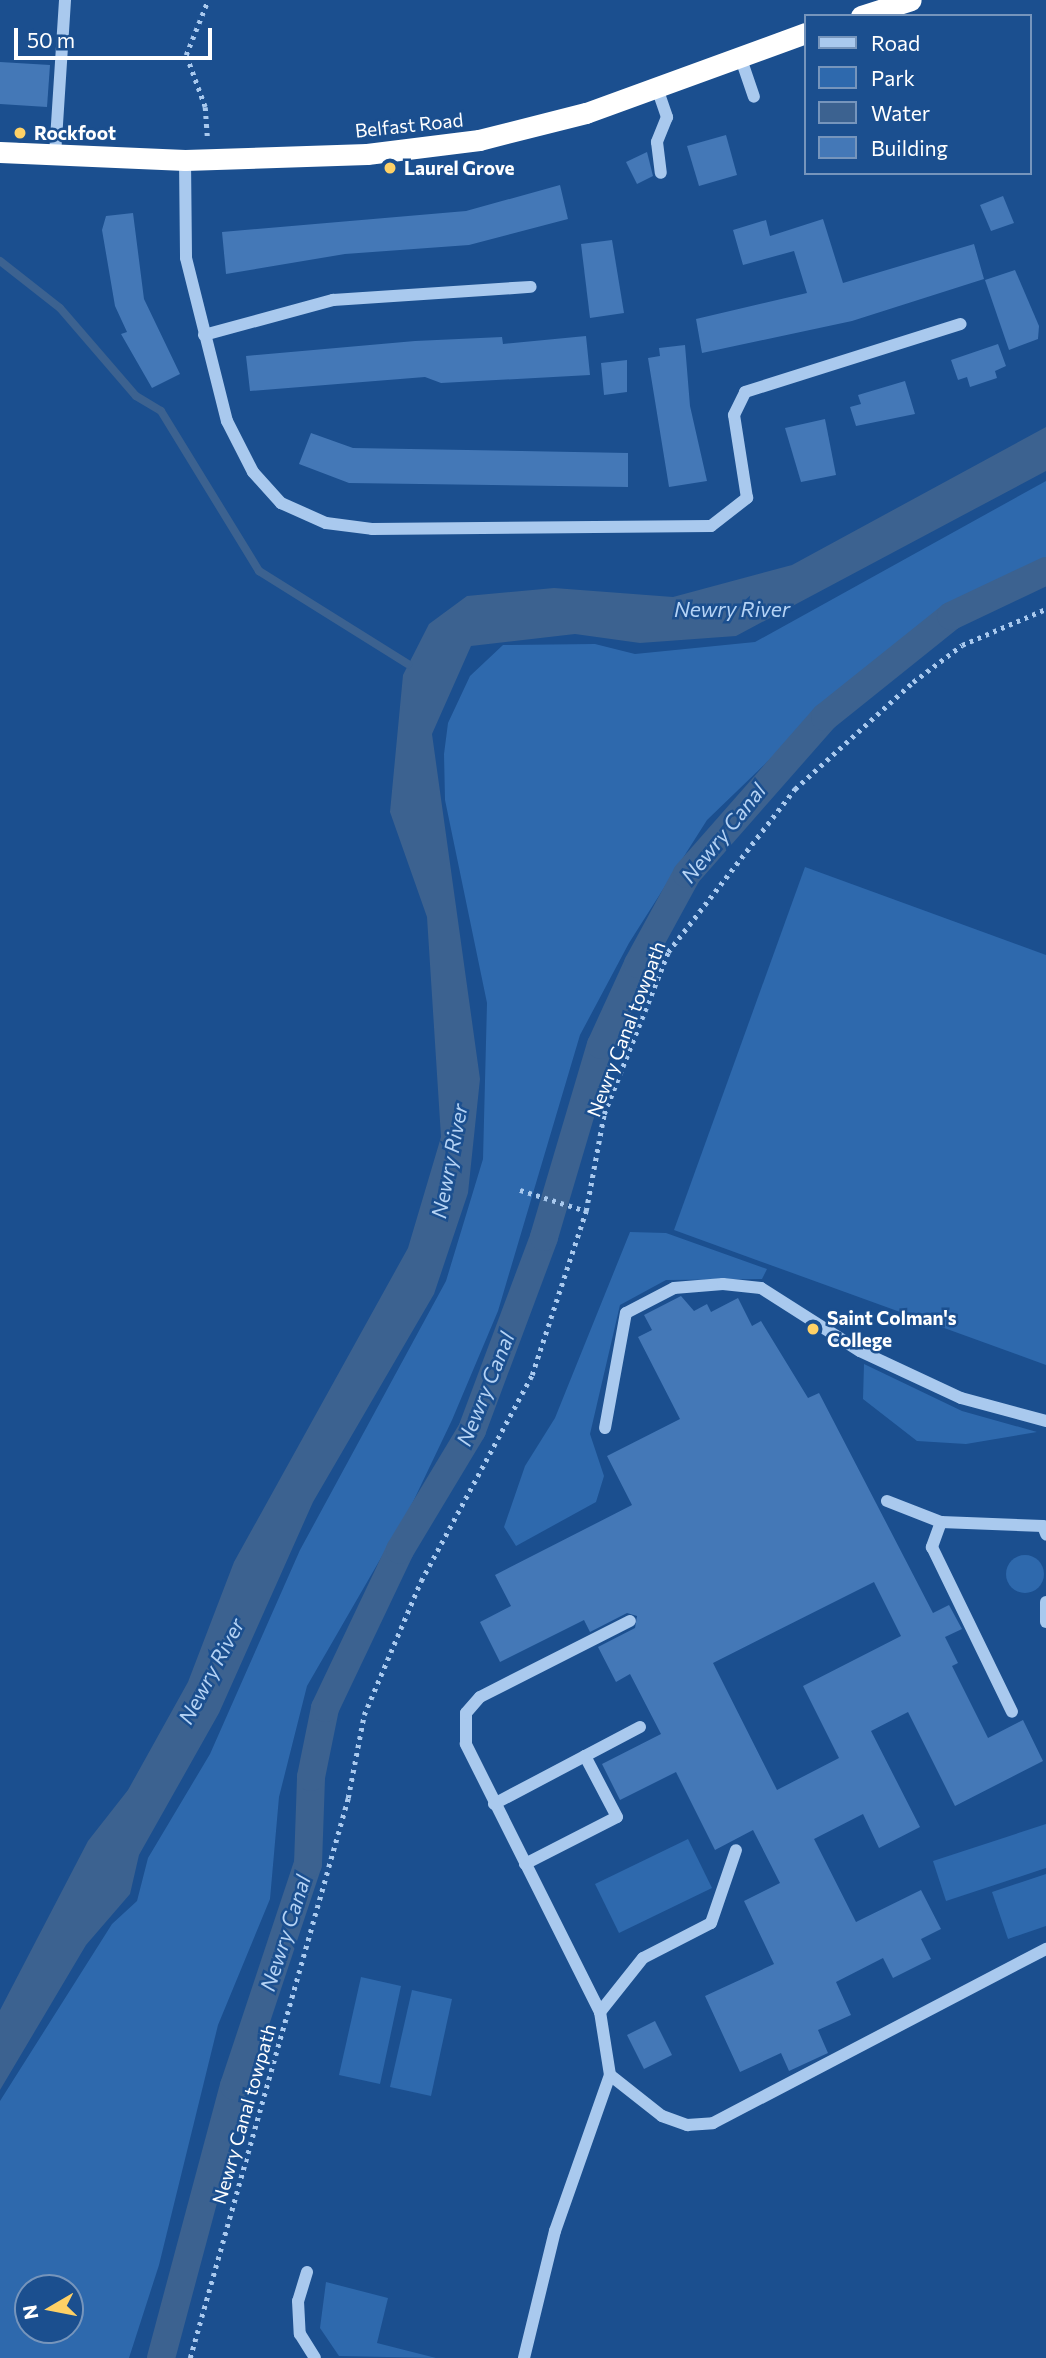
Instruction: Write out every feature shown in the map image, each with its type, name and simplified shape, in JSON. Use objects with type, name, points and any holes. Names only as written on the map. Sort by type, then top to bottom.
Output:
[{"type":"highway","points":[[866,14],[911,0]]},
{"type":"highway","name":"Belfast Road","points":[[0,152],[191,160],[367,154],[480,140],[657,88],[804,34]]},
{"type":"street","points":[[55,155],[65,0]]},
{"type":"street","points":[[740,56],[754,97]]},
{"type":"street","points":[[657,88],[667,117],[657,142],[661,173]]},
{"type":"street","points":[[191,160],[186,258],[227,421],[253,472],[281,503],[326,523],[372,529],[639,530],[711,526],[747,498],[734,415],[744,392],[961,324]]},
{"type":"street","points":[[204,335],[333,300],[531,287]]},
{"type":"street","points":[[605,1429],[626,1313],[674,1288],[723,1284],[761,1288],[860,1350],[961,1398],[1046,1421]]},
{"type":"street","points":[[887,1501],[941,1522],[1045,1529]]},
{"type":"street","points":[[941,1522],[932,1547],[1012,1712]]},
{"type":"street","points":[[1046,1602],[1046,1622]]},
{"type":"street","points":[[524,2358],[555,2231],[610,2075],[600,2012],[466,1744],[466,1713],[480,1697],[630,1621]]},
{"type":"street","points":[[494,1804],[640,1727]]},
{"type":"street","points":[[525,1864],[617,1816],[585,1756]]},
{"type":"street","points":[[600,2012],[643,1958],[711,1923],[736,1850]]},
{"type":"street","points":[[610,2075],[662,2116],[687,2125],[713,2123],[1046,1950]]},
{"type":"street","points":[[307,2272],[298,2301],[300,2334],[315,2358]]},
{"type":"path","points":[[191,160],[208,132],[186,55],[208,0]]},
{"type":"path","name":"Newry Canal towpath","points":[[190,2358],[348,1798],[364,1714],[421,1581],[532,1375],[586,1211],[604,1114],[668,952],[704,899],[795,789],[913,682],[962,645],[1046,609]]},
{"type":"path","points":[[520,1190],[586,1211]]},
{"type":"green space","points":[[1046,481],[1046,564],[997,581],[850,682],[707,820],[629,943],[580,1035],[498,1311],[452,1420],[411,1506],[307,1686],[279,1797],[270,1899],[218,2025],[159,2265],[129,2358],[0,2358],[0,2101],[112,1924],[137,1901],[148,1858],[210,1754],[300,1550],[446,1281],[483,1159],[487,1003],[445,800],[444,754],[448,723],[470,676],[503,645],[595,644],[635,654],[755,642]]},
{"type":"green space","points":[[805,867],[1046,955],[1046,1365],[674,1230]]},
{"type":"green space","points":[[630,1232],[666,1233],[767,1269],[762,1279],[666,1280],[620,1305],[590,1434],[604,1476],[596,1502],[516,1546],[504,1527],[525,1466],[555,1418]]},
{"type":"green space","points":[[864,1364],[962,1411],[1037,1432],[966,1444],[917,1441],[863,1399]]},
{"type":"green space","points":[[1025,1555],[1039,1560],[1044,1574],[1039,1588],[1025,1593],[1011,1588],[1006,1574],[1011,1560]]},
{"type":"green space","points":[[1046,1824],[1046,1868],[946,1901],[933,1861]]},
{"type":"green space","points":[[688,1839],[712,1888],[619,1933],[595,1884]]},
{"type":"green space","points":[[1046,1874],[1046,1926],[1008,1939],[992,1892]]},
{"type":"green space","points":[[361,1977],[401,1986],[380,2084],[339,2075]]},
{"type":"green space","points":[[412,1990],[452,1999],[431,2096],[390,2087]]},
{"type":"green space","points":[[326,2282],[388,2298],[377,2343],[436,2358],[339,2356],[320,2328]]},
{"type":"water","name":"Newry River","points":[[1046,427],[1046,471],[736,636],[640,643],[575,634],[471,646],[432,734],[480,1079],[468,1193],[434,1294],[313,1502],[219,1713],[139,1855],[130,1894],[86,1945],[0,2090],[0,2010],[88,1841],[128,1790],[188,1682],[234,1562],[408,1248],[441,1137],[427,917],[390,812],[403,675],[429,624],[467,596],[554,588],[673,597],[792,565]]},
{"type":"building","points":[[0,62],[50,65],[47,107],[0,104]]},
{"type":"building","points":[[726,135],[737,175],[699,186],[687,146]]},
{"type":"building","points":[[647,152],[653,176],[637,184],[626,162]]},
{"type":"building","points":[[560,185],[568,219],[469,245],[345,254],[226,274],[222,232],[466,211]]},
{"type":"building","points":[[1003,196],[1014,223],[991,231],[980,205]]},
{"type":"building","points":[[133,213],[144,299],[180,374],[152,388],[121,334],[127,332],[115,306],[102,230],[106,216]]},
{"type":"building","points":[[823,219],[843,283],[974,244],[984,279],[852,321],[702,353],[696,319],[807,293],[794,251],[743,265],[733,230],[766,220],[770,236]]},
{"type":"building","points":[[612,240],[624,313],[590,318],[581,244]]},
{"type":"building","points":[[1015,270],[1039,326],[1038,339],[1009,350],[985,280]]},
{"type":"building","points":[[586,336],[590,375],[441,383],[425,377],[250,391],[246,356],[415,341],[502,337],[503,344]]},
{"type":"building","points":[[998,344],[1006,366],[995,371],[997,378],[970,387],[967,377],[958,380],[951,360]]},
{"type":"building","points":[[685,345],[690,406],[707,481],[669,487],[648,358],[660,356],[659,348]]},
{"type":"building","points":[[627,360],[627,392],[604,395],[601,363]]},
{"type":"building","points":[[905,381],[915,414],[856,426],[850,407],[861,404],[858,395]]},
{"type":"building","points":[[825,419],[836,475],[801,482],[785,428]]},
{"type":"building","points":[[311,433],[353,448],[628,453],[628,487],[349,483],[299,464]]},
{"type":"building","name":"Saint Colman's College","points":[[681,1296],[694,1311],[707,1304],[711,1312],[738,1298],[752,1326],[761,1321],[808,1398],[819,1393],[933,1613],[949,1605],[962,1629],[945,1637],[958,1663],[952,1666],[988,1738],[1023,1720],[1043,1761],[955,1806],[908,1712],[871,1731],[920,1827],[879,1848],[863,1814],[814,1839],[856,1922],[921,1890],[941,1929],[921,1939],[931,1959],[893,1978],[883,1958],[836,1982],[851,2015],[818,2030],[828,2053],[789,2071],[781,2053],[740,2072],[705,1996],[774,1964],[744,1901],[780,1883],[753,1830],[715,1850],[676,1772],[620,1800],[602,1764],[661,1734],[630,1674],[616,1682],[598,1647],[635,1628],[637,1616],[627,1613],[590,1632],[584,1620],[500,1662],[480,1622],[511,1606],[495,1575],[632,1505],[607,1456],[680,1419],[638,1337],[652,1330],[644,1315]],"holes":[[[874,1582],[901,1636],[803,1686],[839,1758],[777,1790],[713,1663]]]},
{"type":"building","points":[[655,2021],[672,2055],[644,2069],[627,2035]]},
{"type":"waterway","points":[[0,261],[60,308],[136,396],[161,411],[259,571],[408,664]]},
{"type":"waterway","name":"Newry Canal","points":[[161,2358],[234,2086],[308,1864],[311,1777],[325,1708],[400,1550],[472,1430],[544,1237],[601,1045],[638,964],[687,874],[825,717],[951,616],[1046,571]]},
{"type":"place","name":"Rockfoot","points":[[20,133]]},
{"type":"place","name":"Laurel Grove","points":[[390,168]]},
{"type":"place","name":"Saint Colman's College","points":[[813,1329]]}]
